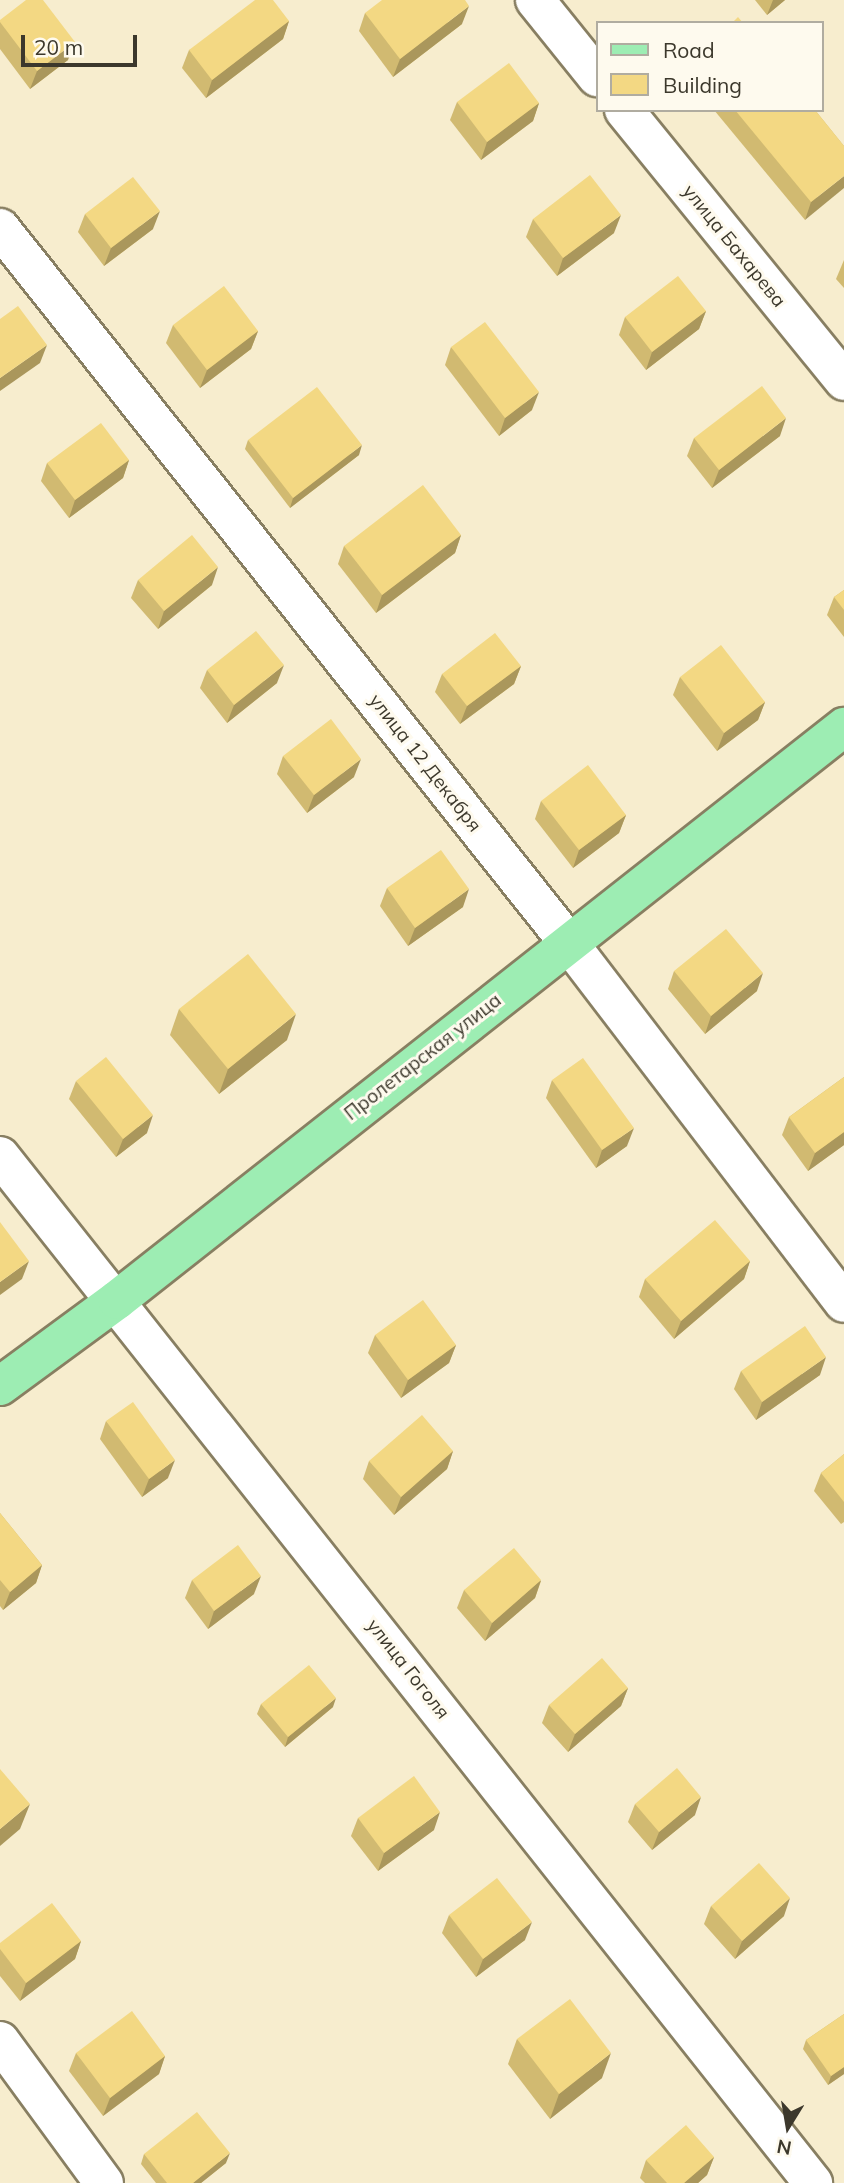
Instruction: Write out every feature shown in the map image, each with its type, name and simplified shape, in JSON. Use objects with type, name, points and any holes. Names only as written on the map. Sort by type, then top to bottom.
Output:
[{"type":"main road","name":"Пролетарская улица","points":[[0,1386],[117,1300],[844,727]]},
{"type":"street","points":[[535,0],[596,76]]},
{"type":"street","name":"улица Бахарева","points":[[626,112],[844,381]]},
{"type":"street","name":"улица 12 Декабря","points":[[0,228],[568,942],[844,1303]]},
{"type":"street","name":"улица Гоголя","points":[[0,1156],[117,1300],[813,2183]]},
{"type":"street","points":[[0,2041],[104,2183]]},
{"type":"building","points":[[26,0],[43,0],[75,42],[37,71],[0,22]]},
{"type":"building","points":[[255,0],[273,0],[289,21],[212,80],[189,50]]},
{"type":"building","points":[[382,0],[465,0],[469,6],[400,59],[365,13]]},
{"type":"building","points":[[509,63],[539,103],[487,142],[457,102]]},
{"type":"building","points":[[737,112],[817,112],[844,146],[844,176],[811,202]]},
{"type":"building","points":[[590,175],[621,215],[563,258],[533,219]]},
{"type":"building","points":[[133,177],[160,211],[111,248],[85,214]]},
{"type":"building","points":[[678,276],[706,311],[652,352],[625,317]]},
{"type":"building","points":[[224,286],[258,331],[207,370],[173,325]]},
{"type":"building","points":[[18,306],[47,345],[0,378],[0,319]]},
{"type":"building","points":[[485,322],[539,392],[505,418],[451,347]]},
{"type":"building","points":[[762,386],[786,418],[719,470],[694,438]]},
{"type":"building","points":[[317,387],[362,445],[293,498],[248,440]]},
{"type":"building","points":[[101,423],[129,460],[75,500],[47,463]]},
{"type":"building","points":[[423,485],[461,535],[382,595],[344,546]]},
{"type":"building","points":[[192,535],[218,567],[164,611],[138,580]]},
{"type":"building","points":[[844,590],[844,610],[834,597]]},
{"type":"building","points":[[256,631],[284,665],[234,705],[207,670]]},
{"type":"building","points":[[495,633],[521,666],[467,706],[442,674]]},
{"type":"building","points":[[721,645],[765,702],[724,733],[680,677]]},
{"type":"building","points":[[331,719],[361,759],[314,795],[283,756]]},
{"type":"building","points":[[588,765],[626,815],[579,850],[541,801]]},
{"type":"building","points":[[441,850],[469,889],[415,928],[387,888]]},
{"type":"building","points":[[726,929],[763,973],[711,1016],[674,971]]},
{"type":"building","points":[[248,954],[296,1014],[228,1069],[179,1009]]},
{"type":"building","points":[[106,1057],[153,1115],[123,1139],[76,1081]]},
{"type":"building","points":[[583,1058],[634,1128],[602,1150],[552,1080]]},
{"type":"building","points":[[844,1077],[844,1132],[815,1153],[789,1117]]},
{"type":"building","points":[[715,1220],[750,1261],[681,1321],[645,1279]]},
{"type":"building","points":[[0,1222],[29,1261],[0,1282]]},
{"type":"building","points":[[423,1300],[456,1345],[408,1380],[375,1335]]},
{"type":"building","points":[[805,1326],[826,1357],[762,1402],[741,1371]]},
{"type":"building","points":[[133,1402],[175,1460],[149,1479],[106,1421]]},
{"type":"building","points":[[422,1415],[453,1451],[401,1497],[369,1461]]},
{"type":"building","points":[[844,1454],[844,1502],[821,1473]]},
{"type":"building","points":[[0,1513],[42,1565],[10,1592],[0,1580]]},
{"type":"building","points":[[238,1545],[261,1576],[214,1611],[192,1580]]},
{"type":"building","points":[[514,1548],[541,1580],[492,1623],[464,1590]]},
{"type":"building","points":[[602,1658],[628,1688],[575,1734],[549,1705]]},
{"type":"building","points":[[309,1665],[336,1698],[288,1737],[261,1704]]},
{"type":"building","points":[[677,1768],[701,1797],[659,1832],[635,1804]]},
{"type":"building","points":[[0,1769],[30,1804],[0,1829]]},
{"type":"building","points":[[414,1776],[440,1812],[384,1853],[358,1818]]},
{"type":"building","points":[[759,1863],[790,1898],[742,1941],[711,1906]]},
{"type":"building","points":[[497,1878],[532,1922],[483,1959],[449,1915]]},
{"type":"building","points":[[52,1903],[81,1941],[26,1983],[0,1949],[0,1943]]},
{"type":"building","points":[[570,1999],[611,2053],[559,2094],[517,2039]]},
{"type":"building","points":[[132,2011],[165,2056],[110,2098],[76,2053]]},
{"type":"building","points":[[844,2014],[844,2067],[831,2076],[806,2040]]},
{"type":"building","points":[[197,2112],[230,2153],[193,2183],[167,2183],[144,2154]]},
{"type":"building","points":[[686,2125],[714,2157],[684,2183],[667,2183],[646,2160]]}]
